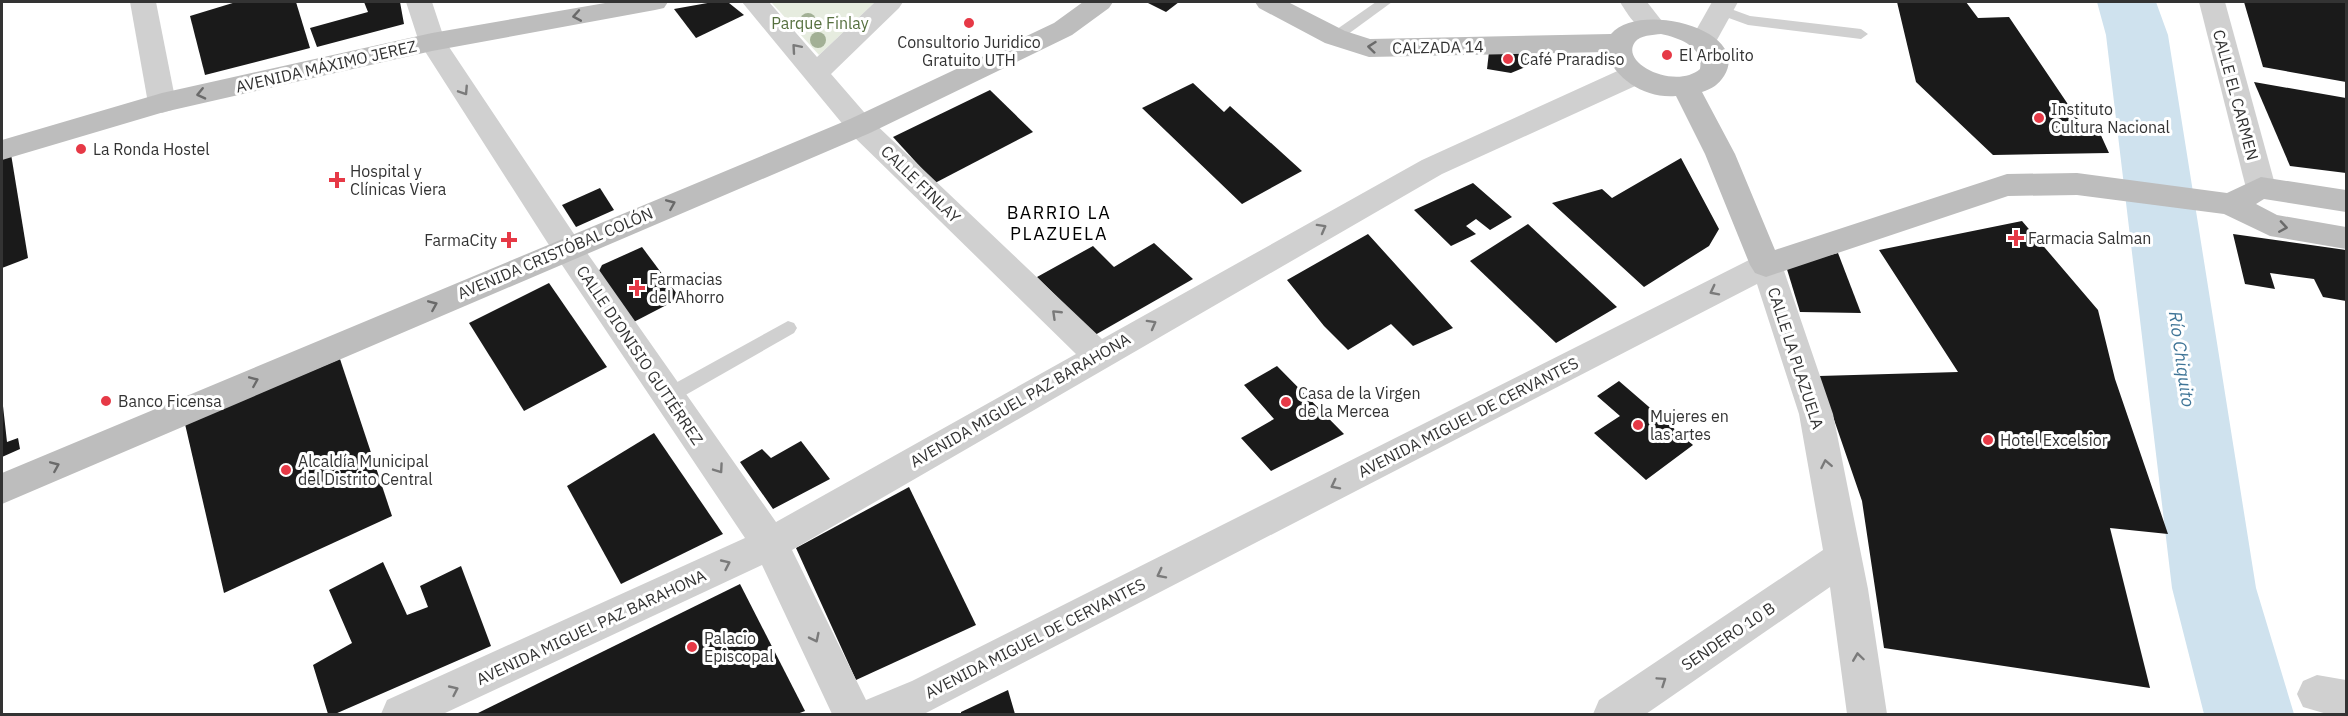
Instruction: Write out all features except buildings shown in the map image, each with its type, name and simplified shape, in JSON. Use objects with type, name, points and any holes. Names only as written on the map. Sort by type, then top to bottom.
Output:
[{"type":"main road","name":"AVENIDA MÁXIMO JEREZ","points":[[2,150],[162,103],[432,42],[655,2]]},
{"type":"main road","name":"AVENIDA CRISTÓBAL COLÓN","points":[[2,489],[567,248],[860,126],[1063,29],[1100,2]]},
{"type":"main road","name":"CALZADA 14","points":[[1269,2],[1335,38],[1369,48],[1619,43]]},
{"type":"main road","points":[[1652,25],[1676,28],[1703,41],[1711,50],[1715,60],[1714,69],[1699,84],[1686,87],[1659,86],[1634,75],[1620,60],[1619,43],[1624,35],[1634,29],[1652,25]]},
{"type":"main road","name":"CALLE LA PLAZUELA","points":[[1686,87],[1720,153],[1766,265]]},
{"type":"main road","name":"AVENIDA MIGUEL DE CERVANTES","points":[[1766,265],[2007,185],[2077,184],[2223,204],[2270,225],[2346,238]]},
{"type":"main road","points":[[2223,204],[2261,188],[2346,201]]},
{"type":"street","points":[[143,2],[162,103]]},
{"type":"street","name":"CALLE DIONISIO GUTIÉRREZ","points":[[419,2],[432,42],[567,248],[770,544],[852,714]]},
{"type":"street","name":"CALLE FINLAY","points":[[755,2],[817,72],[860,126],[1098,355]]},
{"type":"street","points":[[817,72],[890,2]]},
{"type":"street","points":[[1633,2],[1652,25]]},
{"type":"street","name":"CALLE EL CARMEN","points":[[2212,2],[2261,188]]},
{"type":"street","points":[[1703,41],[1723,6]]},
{"type":"street","name":"AVENIDA MIGUEL PAZ BARAHONA","points":[[401,714],[770,544],[1432,166],[1634,75]]},
{"type":"street","name":"CALLE LA PLAZUELA","points":[[1766,265],[1816,414],[1843,557],[1867,714]]},
{"type":"street","name":"AVENIDA MIGUEL DE CERVANTES","points":[[880,714],[947,683],[1766,265]]},
{"type":"street","name":"SENDERO 10 B","points":[[1613,714],[1843,557]]},
{"type":"lane","points":[[1335,38],[1386,2]]},
{"type":"lane","points":[[1723,6],[1748,20],[1861,33]]},
{"type":"lane","points":[[668,396],[788,328]]},
{"type":"green space","name":"Parque Finlay","points":[[771,2],[875,2],[819,55]]},
{"type":"waterway","name":"Río Chiquito","points":[[2127,2],[2137,35],[2214,588],[2249,714]]},
{"type":"place","name":"Consultorio Juridico Gratuito UTH","points":[[969,23]]},
{"type":"place","name":"El Arbolito","points":[[1667,55]]},
{"type":"place","name":"Café Praradiso","points":[[1508,59]]},
{"type":"place","name":"Instituto Cultura Nacional","points":[[2039,118]]},
{"type":"place","name":"La Ronda Hostel","points":[[81,149]]},
{"type":"place","name":"Hospital y Clínicas Viera","points":[[337,180]]},
{"type":"place","name":"Farmacia Salman","points":[[2016,238]]},
{"type":"place","name":"FarmaCity","points":[[509,240]]},
{"type":"place","name":"Farmacias del Ahorro","points":[[637,288]]},
{"type":"place","name":"Banco Ficensa","points":[[106,401]]},
{"type":"place","name":"Casa de la Virgen de la Mercea","points":[[1286,402]]},
{"type":"place","name":"Mujeres en las artes","points":[[1638,425]]},
{"type":"place","name":"Hotel Excelsior","points":[[1988,440]]},
{"type":"place","name":"Alcaldía Municipal del Distrito Central","points":[[286,470]]},
{"type":"place","name":"Palacio Episcopal","points":[[692,647]]},
{"type":"district","name":"BARRIO LA PLAZUELA","points":[[1059,222]]}]
